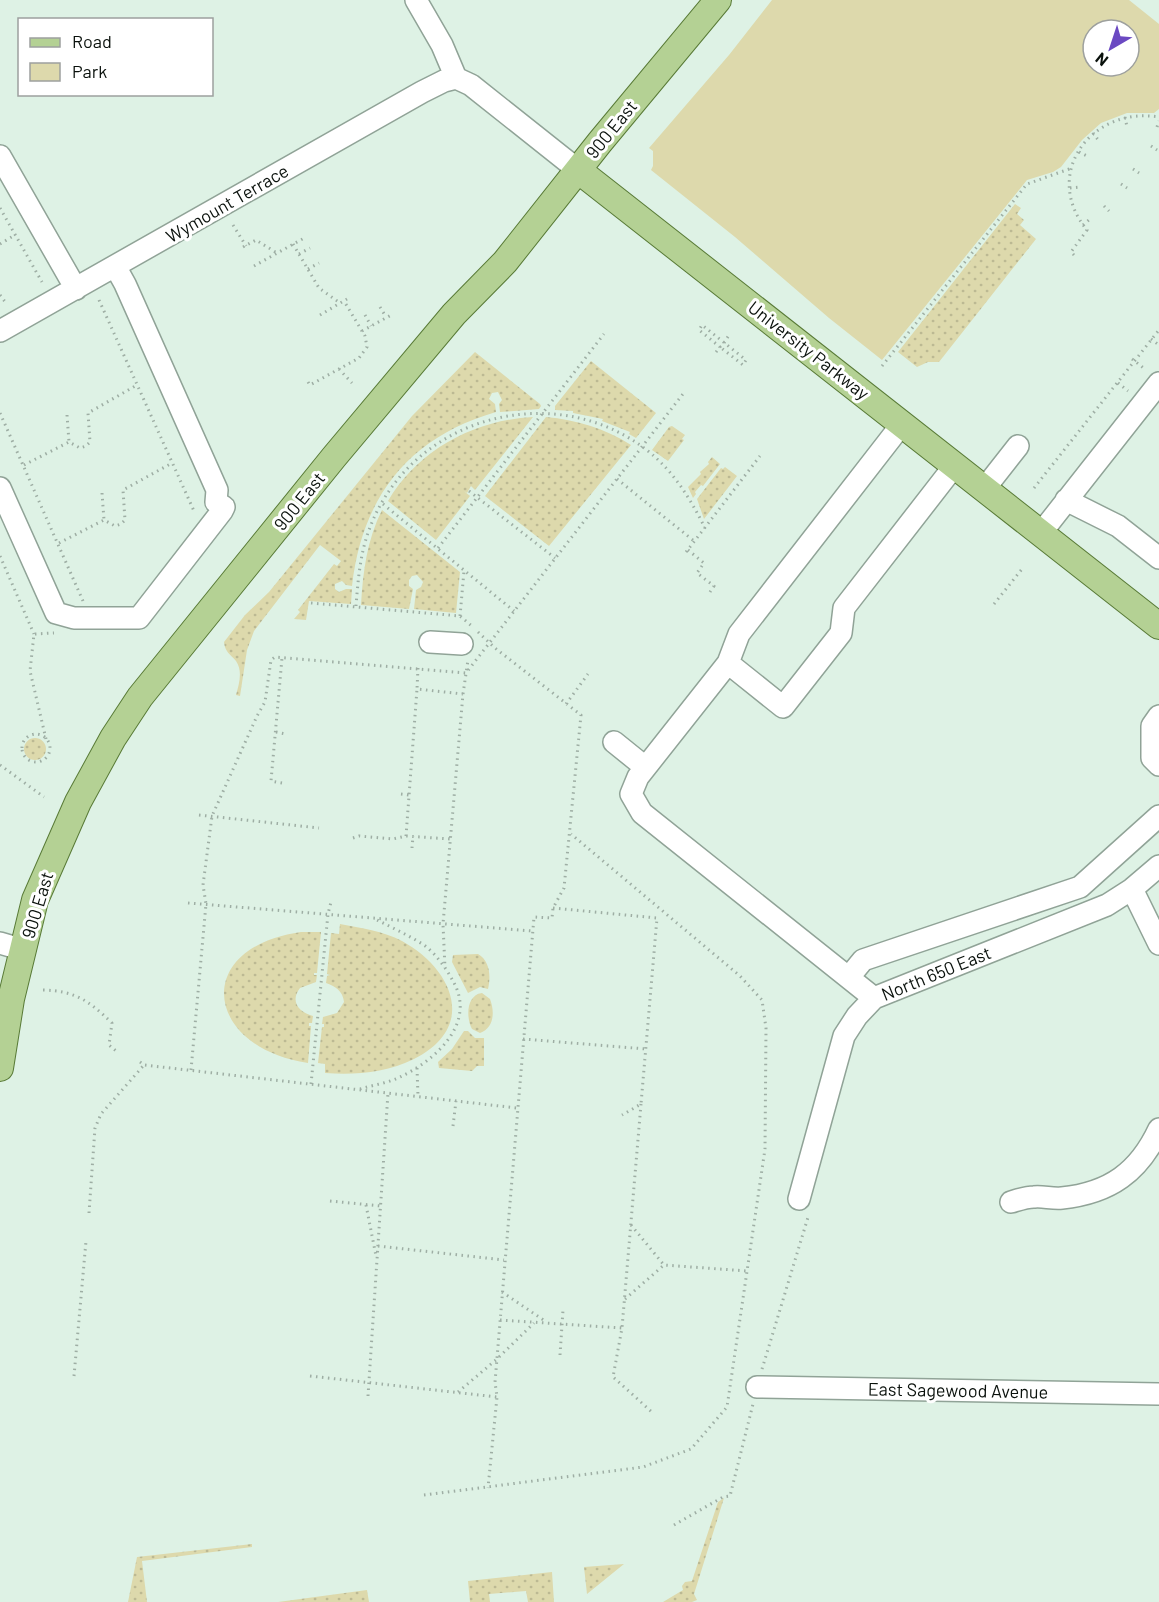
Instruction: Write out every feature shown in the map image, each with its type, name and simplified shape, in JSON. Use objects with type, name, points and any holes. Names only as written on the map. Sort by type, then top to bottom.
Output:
[{"type":"main road","name":"900 East","points":[[0,1068],[11,999],[12,947],[35,900],[63,833],[102,757],[140,697],[334,457],[454,314],[505,262],[718,0]]},
{"type":"main road","name":"University Parkway","points":[[578,170],[1159,626]]},
{"type":"street","points":[[416,0],[442,45],[456,78]]},
{"type":"street","name":"University Parkway","points":[[456,78],[471,85],[578,170]]},
{"type":"street","name":"Wymount Terrace","points":[[0,332],[436,84],[456,78]]},
{"type":"street","points":[[0,156],[76,289]]},
{"type":"street","points":[[0,488],[56,613],[79,618],[139,618],[222,511],[224,507],[216,502],[217,490],[115,266]]},
{"type":"street","points":[[1041,533],[1152,376]]},
{"type":"street","points":[[874,998],[642,813],[631,794],[634,782],[645,767],[728,663],[739,634],[903,424]]},
{"type":"street","points":[[985,488],[1018,446]]},
{"type":"street","points":[[728,663],[783,707],[841,633],[844,608],[955,465]]},
{"type":"street","points":[[1066,500],[1118,526],[1159,558]]},
{"type":"street","points":[[430,642],[462,644]]},
{"type":"street","points":[[1159,716],[1152,726],[1152,758],[1159,765]]},
{"type":"street","points":[[614,742],[645,767]]},
{"type":"street","points":[[849,977],[862,960],[1080,887],[1159,816]]},
{"type":"street","name":"North 650 East","points":[[799,1199],[844,1036],[857,1016],[874,998],[1107,905],[1132,890],[1159,866]]},
{"type":"street","points":[[1132,890],[1159,944]]},
{"type":"street","points":[[1011,1202],[1033,1197],[1058,1198],[1082,1195],[1112,1184],[1140,1162],[1149,1150],[1159,1129]]},
{"type":"street","name":"East Sagewood Avenue","points":[[757,1387],[1159,1394]]},
{"type":"path","points":[[1074,255],[1071,252],[1087,230],[1073,206],[1070,188],[1072,168],[1079,152],[1093,133],[1104,125],[1125,117],[1138,115],[1159,119],[1157,127]]},
{"type":"path","points":[[1125,117],[1127,126]]},
{"type":"path","points":[[1093,133],[1099,141]]},
{"type":"path","points":[[1151,146],[1157,150]]},
{"type":"path","points":[[1079,152],[1087,156]]},
{"type":"path","points":[[882,366],[1027,184],[1072,168]]},
{"type":"path","points":[[1133,169],[1139,173]]},
{"type":"path","points":[[1122,184],[1127,188]]},
{"type":"path","points":[[1070,188],[1080,187]]},
{"type":"path","points":[[1104,206],[1109,211]]},
{"type":"path","points":[[1,210],[42,282]]},
{"type":"path","points":[[1083,225],[1090,219]]},
{"type":"path","points":[[233,225],[244,247],[256,240],[277,253]]},
{"type":"path","points":[[0,244],[15,235]]},
{"type":"path","points":[[254,266],[306,237]]},
{"type":"path","points":[[293,244],[319,288],[344,301],[367,342],[367,347],[359,358],[310,385],[308,382]]},
{"type":"path","points":[[299,254],[310,248]]},
{"type":"path","points":[[308,269],[319,263]]},
{"type":"path","points":[[0,295],[6,303]]},
{"type":"path","points":[[99,300],[194,511]]},
{"type":"path","points":[[320,315],[344,301]]},
{"type":"path","points":[[380,307],[386,317]]},
{"type":"path","points":[[362,331],[393,314]]},
{"type":"path","points":[[365,315],[372,326]]},
{"type":"path","points":[[702,325],[746,360],[743,364],[720,347],[699,330],[702,325]]},
{"type":"path","points":[[1034,488],[1159,330]]},
{"type":"path","points":[[438,548],[604,334]]},
{"type":"path","points":[[724,343],[729,335]]},
{"type":"path","points":[[1151,339],[1159,345]]},
{"type":"path","points":[[716,352],[720,347]]},
{"type":"path","points":[[1133,360],[1152,376]]},
{"type":"path","points":[[339,369],[352,383]]},
{"type":"path","points":[[1117,382],[1128,391]]},
{"type":"path","points":[[69,442],[80,448],[86,446],[90,442],[88,412],[137,385]]},
{"type":"path","points":[[191,1070],[206,904],[203,885],[212,816],[265,702],[271,660],[275,657],[466,673],[683,394]]},
{"type":"path","points":[[356,607],[360,567],[366,540],[382,503],[406,470],[429,449],[477,423],[493,418],[542,412],[602,425],[642,447],[664,465],[680,483],[705,528]]},
{"type":"path","points":[[0,413],[83,597],[79,618],[68,633],[34,634]]},
{"type":"path","points":[[68,415],[69,442]]},
{"type":"path","points":[[24,465],[69,442]]},
{"type":"path","points":[[710,592],[714,586],[697,573],[704,563],[687,551],[760,456]]},
{"type":"path","points":[[104,520],[115,526],[121,524],[125,520],[123,490],[172,463]]},
{"type":"path","points":[[617,479],[694,542]]},
{"type":"path","points":[[469,491],[555,558]]},
{"type":"path","points":[[102,494],[104,520]]},
{"type":"path","points":[[382,503],[514,610]]},
{"type":"path","points":[[59,543],[104,520]]},
{"type":"path","points":[[0,556],[34,634],[30,671],[49,749],[41,761],[32,762],[24,755],[22,750],[26,739],[36,735],[46,739]]},
{"type":"path","points":[[994,603],[1022,569]]},
{"type":"path","points":[[460,616],[464,571]]},
{"type":"path","points":[[535,583],[539,586]]},
{"type":"path","points":[[311,603],[460,616],[489,643],[581,715],[564,888],[553,908],[552,918],[534,916],[532,932],[488,1488]]},
{"type":"path","points":[[282,658],[271,781],[282,783]]},
{"type":"path","points":[[406,836],[418,668]]},
{"type":"path","points":[[566,704],[588,674]]},
{"type":"path","points":[[445,968],[443,924],[465,677]]},
{"type":"path","points":[[417,689],[463,694]]},
{"type":"path","points":[[276,732],[286,734]]},
{"type":"path","points":[[405,745],[413,746]]},
{"type":"path","points":[[0,765],[44,797]]},
{"type":"path","points":[[401,794],[409,795]]},
{"type":"path","points":[[199,815],[319,828]]},
{"type":"path","points":[[424,1495],[643,1467],[691,1449],[727,1407],[765,1149],[766,1028],[762,1000],[740,976],[570,834]]},
{"type":"path","points":[[353,838],[359,836],[393,839],[413,836],[450,839]]},
{"type":"path","points":[[412,848],[413,836]]},
{"type":"path","points":[[311,1084],[331,902]]},
{"type":"path","points":[[188,903],[532,932]]},
{"type":"path","points":[[553,908],[657,918],[622,1328],[613,1377],[653,1413]]},
{"type":"path","points":[[357,1089],[399,1078],[440,1051],[455,1031],[461,1010],[457,989],[445,968],[426,947],[403,932],[373,918]]},
{"type":"path","points":[[43,990],[65,991],[97,1009],[112,1023],[109,1045],[116,1051]]},
{"type":"path","points":[[523,1039],[646,1049]]},
{"type":"path","points":[[140,1062],[144,1065],[517,1108]]},
{"type":"path","points":[[89,1213],[95,1128],[101,1114],[144,1065]]},
{"type":"path","points":[[417,1067],[418,1096]]},
{"type":"path","points":[[368,1396],[388,1093]]},
{"type":"path","points":[[453,1126],[456,1101]]},
{"type":"path","points":[[622,1115],[641,1104]]},
{"type":"path","points":[[330,1201],[381,1206]]},
{"type":"path","points":[[366,1205],[377,1260]]},
{"type":"path","points":[[631,1225],[664,1265]]},
{"type":"path","points":[[74,1376],[86,1241]]},
{"type":"path","points":[[378,1246],[505,1260]]},
{"type":"path","points":[[624,1299],[664,1265],[747,1271]]},
{"type":"path","points":[[502,1292],[547,1323]]},
{"type":"path","points":[[560,1354],[563,1310]]},
{"type":"path","points":[[500,1320],[622,1328]]},
{"type":"path","points":[[458,1392],[497,1359],[535,1322]]},
{"type":"path","points":[[310,1376],[497,1397]]},
{"type":"green space","points":[[772,0],[1129,0],[1159,24],[1159,109],[1154,113],[1127,113],[1101,123],[1082,140],[1061,167],[1053,172],[1027,180],[882,360],[651,170],[653,151],[649,148],[729,55]]},
{"type":"green space","points":[[1015,204],[1021,208],[1017,214],[1024,220],[1020,225],[1036,239],[939,362],[928,362],[917,367],[898,352]]},
{"type":"green space","points":[[475,352],[540,404],[539,409],[500,412],[499,404],[502,400],[498,392],[492,393],[489,399],[495,404],[496,412],[465,423],[438,437],[415,455],[395,475],[379,498],[366,525],[357,554],[352,586],[342,581],[335,584],[335,589],[339,592],[352,589],[351,604],[309,601],[306,620],[294,619],[300,612],[298,610],[334,564],[337,566],[341,561],[320,545],[254,631],[247,650],[240,696],[236,695],[240,678],[239,669],[224,642],[245,615],[269,592],[412,416]]},
{"type":"green space","points":[[591,361],[656,413],[636,438],[629,434],[630,432],[602,421],[603,419],[573,413],[573,411],[555,410],[555,406]]},
{"type":"green space","points":[[533,417],[475,490],[471,486],[467,493],[464,491],[470,496],[436,540],[388,501],[415,467],[450,441],[490,424]]},
{"type":"green space","points":[[546,417],[590,426],[631,445],[549,546],[485,496]]},
{"type":"green space","points":[[672,426],[685,435],[682,439],[684,440],[668,461],[652,450]]},
{"type":"green space","points":[[712,457],[720,464],[703,486],[701,485],[695,492],[693,498],[688,487],[709,464]]},
{"type":"green space","points":[[725,467],[737,476],[704,519],[697,499],[721,468]]},
{"type":"green space","points":[[382,510],[460,572],[456,613],[414,609],[416,590],[423,582],[417,575],[412,576],[409,580],[409,586],[413,589],[409,609],[361,605],[367,556]]},
{"type":"green space","points":[[35,738],[43,741],[46,749],[43,757],[35,760],[27,757],[24,749],[27,741]]},
{"type":"green space","points":[[340,924],[380,932],[402,941],[420,953],[434,967],[445,982],[451,999],[452,1015],[446,1031],[434,1046],[403,1064],[381,1070],[348,1074],[325,1073],[325,1064],[318,1063],[322,1027],[324,1027],[323,1017],[337,1013],[344,1002],[338,990],[326,983],[327,976],[330,975],[327,974],[331,933],[339,934]]},
{"type":"green space","points":[[301,932],[321,932],[317,973],[314,973],[317,975],[316,982],[300,988],[296,997],[300,1009],[313,1016],[312,1023],[309,1023],[311,1026],[308,1063],[274,1054],[248,1038],[231,1019],[224,998],[227,977],[241,957],[265,942]]},
{"type":"green space","points":[[478,954],[489,969],[488,989],[480,987],[468,993],[452,962],[453,955]]},
{"type":"green space","points":[[482,993],[490,999],[493,1014],[491,1023],[485,1031],[480,1033],[472,1029],[468,1013],[470,1002]]},
{"type":"green space","points":[[464,1031],[468,1031],[475,1038],[484,1038],[484,1066],[477,1066],[472,1071],[439,1068],[438,1062],[452,1049]]},
{"type":"green space","points":[[724,1498],[694,1594],[697,1600],[663,1602],[683,1590],[682,1586],[685,1582],[692,1581],[718,1502]]},
{"type":"green space","points":[[252,1544],[252,1547],[142,1561],[147,1602],[128,1602],[137,1557]]},
{"type":"green space","points":[[624,1564],[587,1594],[584,1567]]},
{"type":"green space","points":[[552,1572],[554,1602],[528,1602],[526,1591],[489,1594],[490,1602],[470,1602],[468,1581]]},
{"type":"green space","points":[[367,1590],[369,1602],[278,1602]]}]
